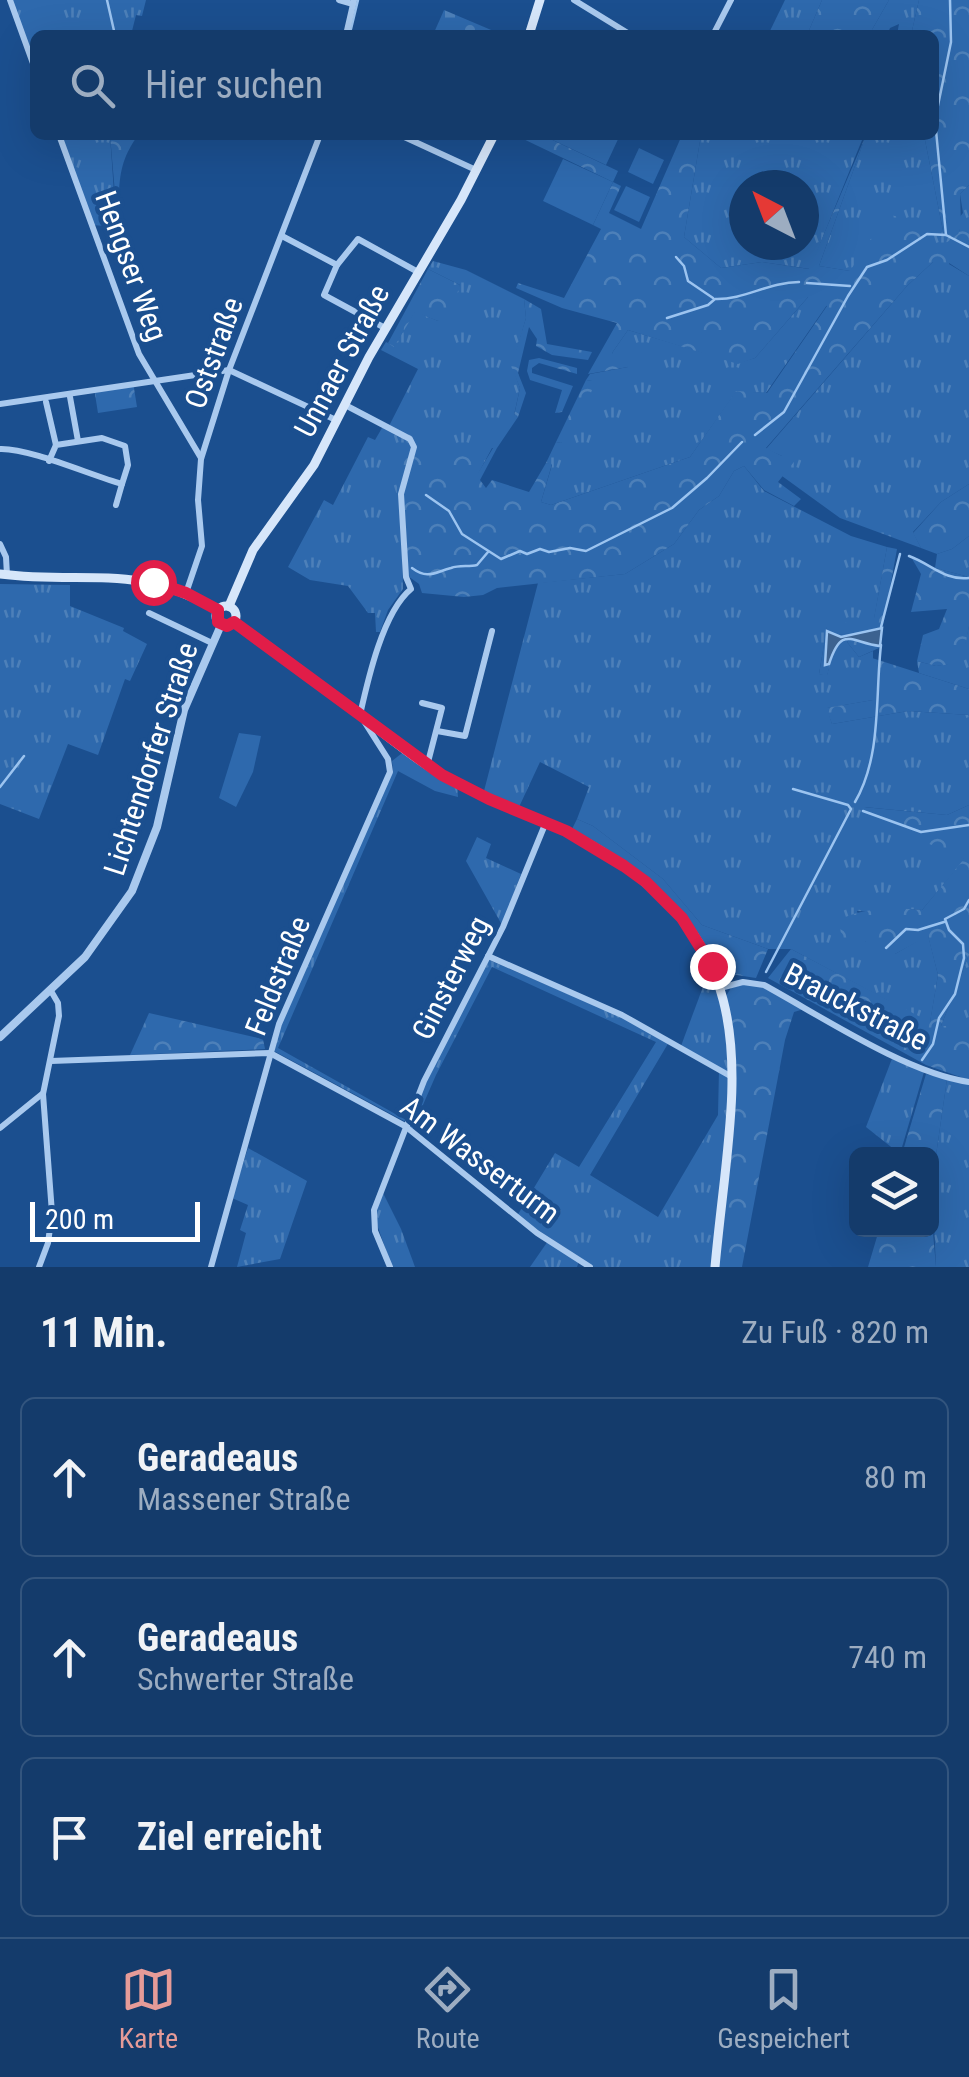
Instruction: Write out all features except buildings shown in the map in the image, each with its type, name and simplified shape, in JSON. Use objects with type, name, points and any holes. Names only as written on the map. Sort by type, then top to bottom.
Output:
[{"type":"main road","points":[[531,30],[540,0]]},
{"type":"main road","name":"Unnaer Straße","points":[[230,606],[253,550],[308,476],[385,328],[492,140]]},
{"type":"main road","points":[[4,574],[122,577],[153,582],[218,610],[230,606],[236,612],[234,622],[221,624],[217,620],[218,610]]},
{"type":"main road","points":[[234,622],[427,766],[476,794],[546,822],[606,854],[666,900],[696,938],[720,988],[732,1038],[732,1077],[714,1267]]},
{"type":"street","points":[[10,0],[30,55]]},
{"type":"street","points":[[339,0],[354,2],[347,30]]},
{"type":"street","points":[[574,0],[623,30]]},
{"type":"street","points":[[716,30],[731,0]]},
{"type":"street","name":"Hengser Weg","points":[[61,140],[152,380],[201,459]]},
{"type":"street","name":"Oststraße","points":[[186,593],[202,546],[198,500],[201,459],[229,370],[318,140]]},
{"type":"street","points":[[411,140],[477,170]]},
{"type":"street","points":[[282,236],[337,265]]},
{"type":"street","points":[[385,328],[324,295],[337,265],[358,238],[418,272]]},
{"type":"street","points":[[0,404],[229,370],[336,420]]},
{"type":"street","points":[[70,397],[78,441]]},
{"type":"street","points":[[46,402],[56,446],[49,461]]},
{"type":"street","points":[[348,407],[410,439],[414,447],[401,494],[406,576],[411,589],[398,601],[386,622],[360,715]]},
{"type":"street","points":[[56,446],[102,438],[125,446],[128,465],[116,505]]},
{"type":"street","points":[[0,450],[24,451],[122,484]]},
{"type":"street","points":[[0,544],[6,557],[4,574]]},
{"type":"street","points":[[149,613],[212,643]]},
{"type":"street","name":"Lichtendorfer Straße","points":[[0,1038],[94,946],[138,880],[157,827],[184,710],[221,624]]},
{"type":"street","points":[[437,731],[465,736],[492,631]]},
{"type":"street","points":[[422,703],[442,708],[427,766]]},
{"type":"street","name":"Feldstraße","points":[[211,1267],[279,1024],[390,772],[388,759],[360,715]]},
{"type":"street","name":"Ginsterweg","points":[[390,1267],[376,1231],[374,1210],[405,1126],[488,956],[546,822]]},
{"type":"street","points":[[488,956],[622,1015],[732,1077]]},
{"type":"street","name":"Brauckstraße","points":[[720,988],[743,982],[764,985],[909,1062],[969,1082]]},
{"type":"street","points":[[39,1267],[48,1243],[52,1213],[44,1094],[59,1010],[51,991]]},
{"type":"street","points":[[51,1061],[270,1053]]},
{"type":"street","name":"Am Wasserturm","points":[[270,1053],[405,1126],[537,1233],[590,1267]]},
{"type":"street","points":[[0,1128],[44,1094]]},
{"type":"green space","points":[[10,0],[146,0],[142,16],[136,15],[132,30],[30,30],[30,55]]},
{"type":"green space","points":[[785,0],[822,0],[809,30],[770,30]]},
{"type":"green space","points":[[822,0],[889,0],[872,30],[809,30]]},
{"type":"green space","points":[[889,0],[919,0],[912,30],[898,30],[899,24],[889,30],[872,30]]},
{"type":"green space","points":[[919,0],[969,0],[969,185],[960,194],[961,225],[969,225],[969,276],[949,263],[933,262],[907,286],[766,448],[782,456],[801,453],[778,482],[801,499],[794,506],[764,490],[744,466],[734,471],[719,496],[699,510],[674,544],[625,574],[497,588],[483,595],[464,597],[422,593],[419,584],[408,576],[397,508],[399,474],[414,447],[469,457],[478,473],[493,448],[497,448],[480,480],[486,488],[492,480],[529,492],[546,463],[552,464],[541,502],[551,505],[690,457],[736,391],[767,393],[827,306],[808,297],[755,358],[738,364],[628,330],[612,353],[627,360],[628,367],[588,374],[617,323],[562,308],[516,288],[518,283],[564,298],[601,229],[593,225],[613,182],[621,186],[609,213],[641,229],[680,140],[700,140],[684,237],[721,268],[762,262],[809,269],[813,260],[819,260],[819,245],[864,140],[819,266],[850,271],[887,214],[933,226],[934,252],[960,229],[944,236],[925,140],[939,140],[939,30],[912,30]]},
{"type":"green space","points":[[444,10],[491,30],[435,30]]},
{"type":"green space","points":[[61,140],[110,140],[114,193],[119,193],[119,227],[92,225]]},
{"type":"green space","points":[[110,140],[135,140],[124,162],[119,193],[115,193]]},
{"type":"green space","points":[[525,140],[553,140],[618,171],[613,182]]},
{"type":"green space","points":[[553,140],[618,140],[606,165]]},
{"type":"green space","points":[[700,140],[862,140],[819,247],[819,170],[729,170],[729,260],[814,260],[810,269],[762,262],[721,268],[684,237]]},
{"type":"green space","points":[[864,140],[925,140],[944,236],[963,213],[960,194],[969,185],[969,225],[961,226],[949,264],[969,276],[969,484],[941,502],[913,532],[921,548],[840,518],[782,476],[790,464],[766,449],[907,286],[933,262],[850,271],[819,266]]},
{"type":"green space","points":[[639,148],[664,160],[653,184],[628,172]]},
{"type":"green space","points":[[563,159],[613,182],[593,225],[543,201]]},
{"type":"green space","points":[[626,186],[650,197],[639,222],[614,210]]},
{"type":"green space","points":[[433,261],[466,270],[524,299],[526,318],[512,366],[520,388],[514,415],[518,417],[497,448],[492,448],[478,474],[402,538],[403,589],[388,610],[380,632],[376,632],[375,613],[368,613],[348,586],[310,580],[288,567],[324,500],[333,505],[368,437],[375,440],[382,428],[389,426],[418,369],[381,350],[386,342],[394,346],[415,311],[438,321],[460,285],[428,269]]},
{"type":"green space","points":[[428,269],[460,285],[449,317],[438,321],[415,312],[394,347],[388,343]]},
{"type":"green space","points":[[809,296],[827,305],[766,393],[736,392],[690,457],[551,505],[541,502],[552,465],[546,463],[556,442],[561,443],[592,381],[586,380],[590,374],[628,367],[612,353],[628,330],[738,363],[755,358]]},
{"type":"green space","points":[[524,299],[541,309],[547,344],[592,352],[588,360],[552,355],[536,346],[537,339],[529,327],[518,373],[526,393],[518,417],[514,416],[520,388],[511,366],[526,318]]},
{"type":"green space","points":[[539,358],[577,368],[577,374],[539,363],[532,368],[532,373],[573,386],[562,412],[555,413],[562,390],[530,380],[529,360]]},
{"type":"green space","points":[[586,380],[594,385],[579,423],[561,443],[556,442]]},
{"type":"green space","points":[[133,382],[137,407],[98,413],[94,388]]},
{"type":"green space","points":[[744,466],[764,491],[851,536],[887,547],[874,619],[827,627],[819,674],[827,675],[838,635],[859,631],[847,642],[859,657],[873,651],[873,700],[827,708],[832,724],[908,711],[969,715],[969,805],[947,815],[864,807],[965,859],[922,910],[857,911],[865,941],[895,954],[928,935],[938,975],[930,1023],[791,949],[768,949],[702,925],[663,879],[593,826],[577,819],[589,787],[540,762],[519,807],[484,791],[538,583],[625,574],[674,544],[699,510],[719,496],[734,471]]},
{"type":"green space","points":[[969,484],[969,536],[937,554],[921,548],[913,533],[941,502]]},
{"type":"green space","points":[[969,536],[969,577],[935,568],[937,554]]},
{"type":"green space","points":[[887,547],[897,549],[879,648],[859,657],[847,642],[857,632],[838,635],[827,676],[819,674],[827,626],[874,618]]},
{"type":"green space","points":[[911,557],[969,577],[969,626],[962,663],[936,666],[917,661],[923,635],[939,629],[947,609],[911,612],[921,574]]},
{"type":"green space","points":[[0,584],[70,585],[70,606],[124,628],[123,631],[147,644],[130,681],[125,679],[98,755],[68,744],[39,819],[0,804]]},
{"type":"green space","points":[[969,626],[969,689],[919,673],[917,661],[936,666],[961,662]]},
{"type":"green space","points":[[872,658],[969,689],[969,715],[908,711],[832,724],[826,708],[873,700]]},
{"type":"green space","points":[[239,733],[261,736],[253,772],[236,807],[219,798]]},
{"type":"green space","points":[[406,750],[457,784],[458,797],[435,791],[398,771],[278,1048],[404,1121],[274,1051],[281,1024],[393,770],[392,761]]},
{"type":"green space","points":[[969,805],[969,955],[941,1026],[969,1026],[969,1080],[926,1065],[768,978],[791,949],[930,1022],[938,975],[928,936],[895,954],[879,954],[865,941],[842,941],[839,920],[869,911],[922,910],[964,859],[860,814],[863,807],[947,815]]},
{"type":"green space","points":[[577,819],[593,826],[663,879],[702,925],[768,949],[756,978],[724,973],[676,907],[619,857],[572,829]]},
{"type":"green space","points":[[477,837],[491,844],[486,858],[521,874],[502,925],[466,861]]},
{"type":"green space","points":[[969,955],[969,1026],[941,1026]]},
{"type":"green space","points":[[489,960],[622,1017],[669,1042],[590,1175],[658,1217],[718,1115],[719,1070],[731,1077],[712,1267],[594,1267],[517,1216],[555,1153],[579,1167],[656,1042],[492,967],[412,1130],[408,1125],[425,1082]]},
{"type":"green space","points":[[710,968],[723,1000],[730,1074],[681,1046]]},
{"type":"green space","points":[[758,985],[804,1009],[794,1012],[785,1040],[742,1267],[717,1267],[733,1097],[726,996],[731,988]]},
{"type":"green space","points":[[149,1013],[263,1039],[265,1049],[130,1055]]},
{"type":"green space","points":[[893,1056],[924,1072],[902,1147],[891,1147],[866,1127]]},
{"type":"green space","points":[[926,1074],[947,1079],[937,1147],[904,1147]]},
{"type":"green space","points":[[947,1079],[969,1084],[969,1267],[936,1267],[937,1147]]},
{"type":"green space","points":[[248,1148],[307,1181],[280,1259],[237,1267],[246,1233],[240,1230],[248,1205],[232,1198]]},
{"type":"green space","points":[[382,1191],[415,1267],[392,1267],[375,1219]]},
{"type":"green space","points":[[877,1237],[933,1237],[936,1267],[868,1267]]},
{"type":"green space","points":[[548,1241],[579,1261],[577,1267],[530,1267]]},
{"type":"shaded area","points":[[882,628],[880,646],[843,640],[825,665],[827,631],[841,637]]},
{"type":"waterway","points":[[107,0],[114,30]]},
{"type":"waterway","points":[[351,29],[358,0]]},
{"type":"waterway","points":[[939,100],[951,42],[950,0]]},
{"type":"waterway","points":[[937,140],[946,235],[969,247]]},
{"type":"waterway","points":[[755,435],[784,412],[867,267],[887,260],[927,234],[946,235]]},
{"type":"waterway","points":[[676,257],[684,266],[688,281],[713,298]]},
{"type":"waterway","points":[[667,318],[708,305],[715,299],[799,282]]},
{"type":"waterway","points":[[807,283],[850,286]]},
{"type":"waterway","points":[[426,495],[449,511],[462,534],[501,559],[520,551],[527,554],[540,549],[586,551],[672,508],[742,442]]},
{"type":"waterway","points":[[412,568],[427,574],[477,565],[488,552]]},
{"type":"waterway","points":[[881,627],[900,554]]},
{"type":"waterway","points":[[909,556],[945,574],[969,578]]},
{"type":"waterway","points":[[855,802],[874,746],[881,645]]},
{"type":"waterway","points":[[0,787],[24,756]]},
{"type":"waterway","points":[[766,972],[851,809],[793,789]]},
{"type":"waterway","points":[[863,811],[921,832],[969,825]]},
{"type":"waterway","points":[[922,1060],[933,1044],[939,1018],[955,994],[964,958],[963,944],[949,930],[945,919],[964,909],[969,900]]},
{"type":"waterway","points":[[886,948],[906,929],[918,930],[944,922]]},
{"type":"route","points":[[153,582],[218,610],[218,622],[224,626],[234,622],[442,775],[566,831],[624,866],[682,918],[712,966]]}]
